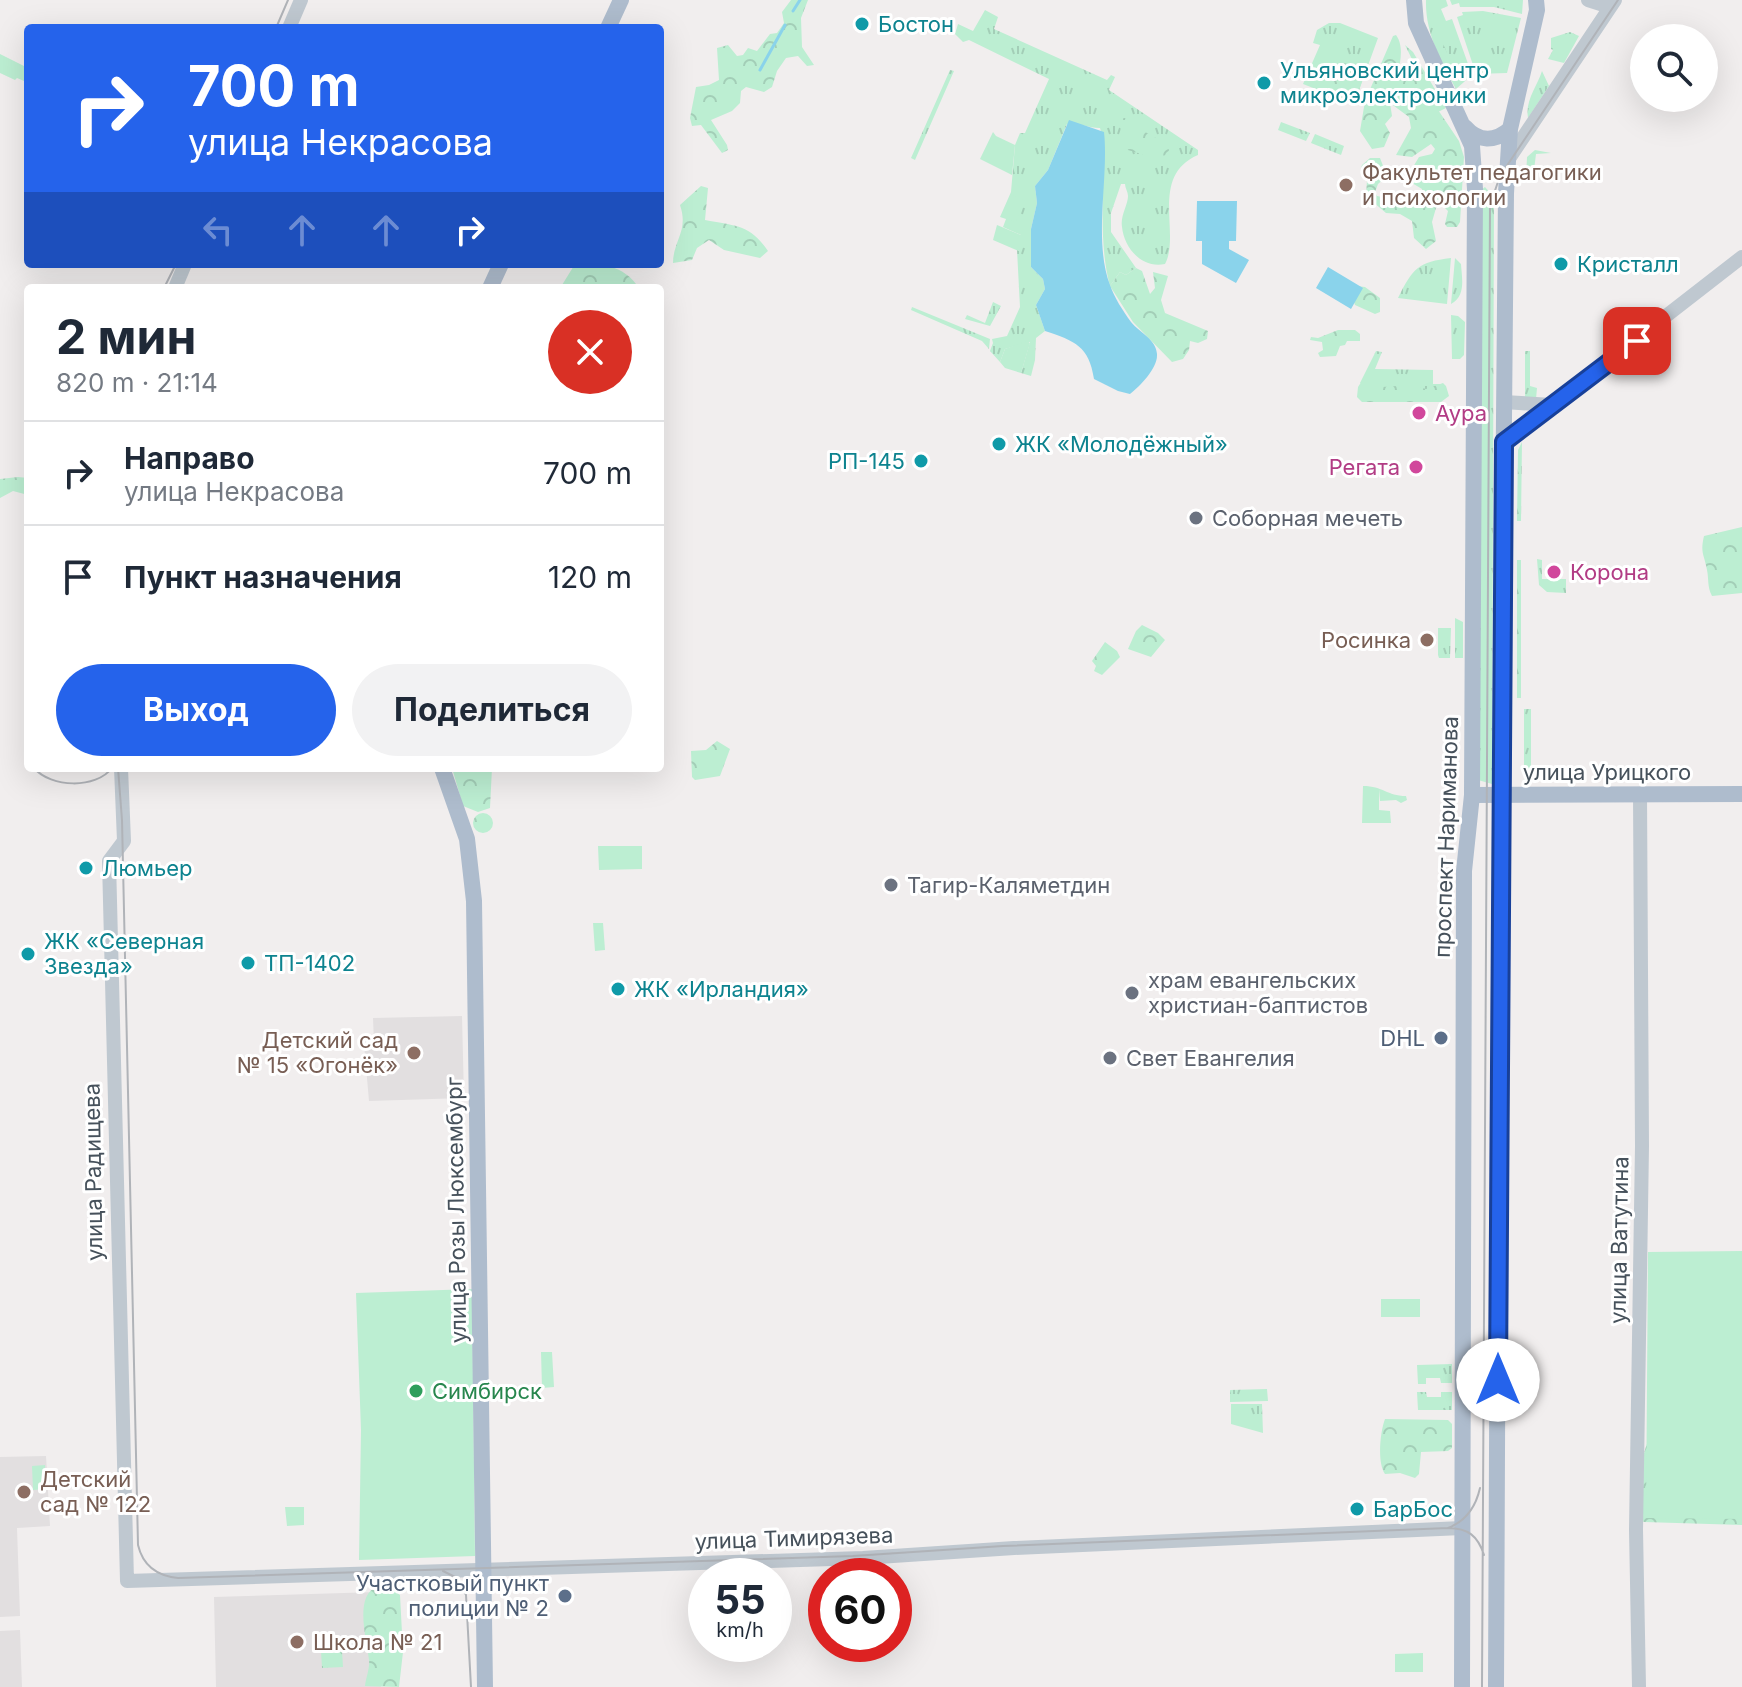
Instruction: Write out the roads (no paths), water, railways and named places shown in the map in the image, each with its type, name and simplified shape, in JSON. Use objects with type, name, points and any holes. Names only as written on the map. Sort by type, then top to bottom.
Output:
[{"type":"main road","points":[[610,24],[621,0]]},
{"type":"main road","name":"проспект Нариманова","points":[[1414,0],[1416,23],[1472,146],[1475,189],[1472,795],[1464,871],[1462,1687]]},
{"type":"main road","points":[[1496,1687],[1506,193],[1510,129],[1537,10],[1536,0]]},
{"type":"main road","points":[[1461,122],[1471,134],[1481,139],[1494,139],[1510,129]]},
{"type":"main road","points":[[1475,189],[1480,183],[1487,182],[1498,185],[1506,193]]},
{"type":"main road","name":"улица Розы Люксембург","points":[[443,772],[464,828],[474,901],[485,1687]]},
{"type":"main road","name":"улица Урицкого","points":[[1472,795],[1742,794]]},
{"type":"street","points":[[291,24],[301,0]]},
{"type":"street","points":[[1507,160],[1612,3],[1588,0]]},
{"type":"street","points":[[1504,442],[1742,257]]},
{"type":"street","points":[[1504,402],[1552,405]]},
{"type":"street","name":"улица Радищева","points":[[121,772],[124,841],[109,861],[127,1581]]},
{"type":"street","name":"улица Ватутина","points":[[1639,1687],[1636,1530],[1642,1146],[1640,794]]},
{"type":"street","name":"улица Тимирязева","points":[[127,1581],[863,1558],[1462,1528]]},
{"type":"water","points":[[1069,120],[1104,132],[1102,229],[1105,268],[1122,309],[1156,349],[1157,359],[1152,371],[1130,394],[1094,379],[1088,359],[1079,346],[1045,331],[1036,305],[1045,289],[1043,279],[1031,267],[1031,229],[1037,203],[1035,186],[1048,170]]},
{"type":"water","points":[[1197,201],[1237,201],[1236,241],[1229,241],[1229,249],[1249,260],[1236,283],[1202,264],[1202,241],[1196,241]]},
{"type":"water","points":[[1328,267],[1363,288],[1351,309],[1316,288]]},
{"type":"waterway","points":[[793,11],[800,0]]},
{"type":"waterway","points":[[760,70],[785,25]]},
{"type":"tram line","points":[[278,24],[288,0]]},
{"type":"tram line","points":[[1482,1687],[1490,205],[1500,176],[1618,0]]},
{"type":"tram line","points":[[166,284],[174,268]]},
{"type":"tram line","points":[[39,772],[51,779],[73,783],[95,780],[108,772]]},
{"type":"tram line","points":[[118,772],[122,820],[138,1545],[144,1559],[158,1572],[178,1578],[853,1556],[1003,1546],[1448,1528],[1471,1534],[1484,1555]]},
{"type":"tram line","points":[[1448,1528],[1469,1512],[1480,1488]]},
{"type":"tram line","points":[[443,1571],[457,1578],[466,1595],[471,1687]]},
{"type":"place","name":"Бостон","points":[[862,24]]},
{"type":"place","name":"Ульяновский центр микроэлектроники","points":[[1264,83]]},
{"type":"place","name":"Факультет педагогики и психологии","points":[[1346,185]]},
{"type":"place","name":"Кристалл","points":[[1561,264]]},
{"type":"place","name":"Аура","points":[[1419,413]]},
{"type":"place","name":"ЖК «Молодёжный»","points":[[999,444]]},
{"type":"place","name":"РП-145","points":[[921,461]]},
{"type":"place","name":"Регата","points":[[1416,467]]},
{"type":"place","name":"Соборная мечеть","points":[[1196,518]]},
{"type":"place","name":"Корона","points":[[1554,572]]},
{"type":"place","name":"Росинка","points":[[1427,640]]},
{"type":"place","name":"Люмьер","points":[[86,868]]},
{"type":"place","name":"Тагир-Каляметдин","points":[[891,885]]},
{"type":"place","name":"ЖК «Северная Звезда»","points":[[28,954]]},
{"type":"place","name":"ТП-1402","points":[[248,963]]},
{"type":"place","name":"ЖК «Ирландия»","points":[[618,989]]},
{"type":"place","name":"храм евангельских христиан-баптистов","points":[[1132,993]]},
{"type":"place","name":"DHL","points":[[1441,1038]]},
{"type":"place","name":"Детский сад № 15 «Огонёк»","points":[[414,1053]]},
{"type":"place","name":"Свет Евангелия","points":[[1110,1058]]},
{"type":"place","name":"Симбирск","points":[[416,1391]]},
{"type":"place","name":"Детский сад № 122","points":[[24,1492]]},
{"type":"place","name":"БарБос","points":[[1357,1509]]},
{"type":"place","name":"Участковый пункт полиции № 2","points":[[565,1596]]},
{"type":"place","name":"Школа № 21","points":[[297,1642]]}]
